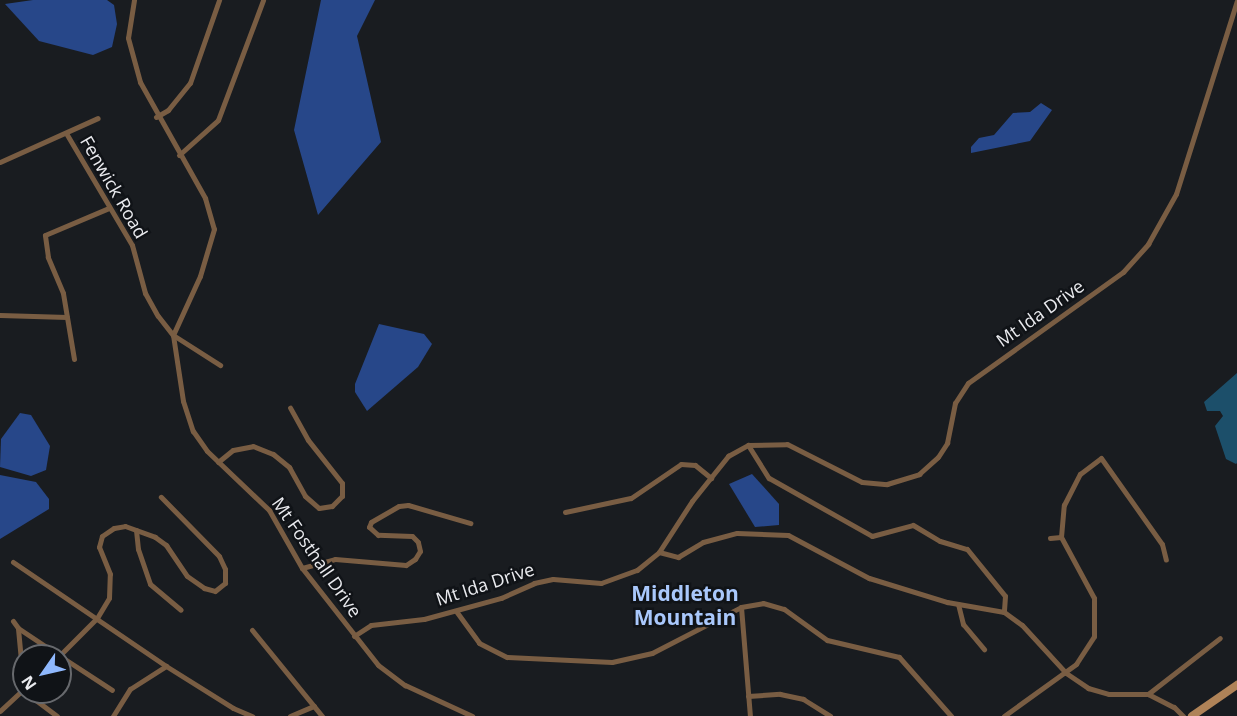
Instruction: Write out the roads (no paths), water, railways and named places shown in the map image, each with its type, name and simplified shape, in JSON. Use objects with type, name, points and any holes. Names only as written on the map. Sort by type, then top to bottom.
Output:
[{"type":"street","points":[[134,0],[128,38],[140,82],[156,117],[212,216],[210,251],[173,335]]},
{"type":"street","points":[[156,117],[168,110],[190,83],[219,0]]},
{"type":"street","points":[[179,155],[205,136],[222,111],[262,0]]},
{"type":"street","name":"Mt Ida Drive","points":[[354,636],[371,625],[456,611],[543,581],[617,579],[637,570],[659,552],[728,456],[748,446],[787,444],[862,482],[887,484],[919,474],[938,457],[947,443],[955,403],[968,382],[1114,279],[1148,244],[1176,194],[1237,1]]},
{"type":"street","points":[[0,162],[98,118]]},
{"type":"street","name":"Fenwick Road","points":[[66,133],[132,245],[145,293],[173,335],[220,365]]},
{"type":"street","points":[[74,359],[67,316],[45,234],[109,208]]},
{"type":"street","points":[[0,315],[67,316]]},
{"type":"street","name":"Mt Fosthall Drive","points":[[173,335],[183,401],[193,431],[218,462],[268,510],[302,568],[378,666],[405,685],[472,716]]},
{"type":"street","points":[[218,462],[233,450],[253,446],[273,454],[289,467],[305,496],[319,508],[333,506],[342,496],[342,483],[308,440],[290,408]]},
{"type":"street","points":[[748,446],[769,478],[872,536],[913,525],[940,542],[951,542],[976,556],[1005,596],[1004,612]]},
{"type":"street","points":[[1004,716],[1065,673],[1088,648],[1097,621],[1094,598],[1061,537],[1070,488],[1080,474],[1101,458],[1161,543],[1166,560]]},
{"type":"street","points":[[565,512],[631,498],[681,464],[695,465],[711,478]]},
{"type":"street","points":[[71,644],[97,618],[109,598],[110,574],[99,547],[102,536],[114,528],[136,530],[166,545],[187,576],[204,588],[215,591],[225,583],[219,556],[160,497]]},
{"type":"street","points":[[302,568],[334,559],[406,565],[415,559],[418,542],[412,536],[378,535],[369,527],[370,522],[399,506],[408,505],[470,523]]},
{"type":"street","points":[[136,530],[138,549],[150,584],[181,610]]},
{"type":"street","points":[[659,552],[678,557],[703,542],[736,533],[788,535],[869,578],[958,604],[1004,612],[1022,625],[1065,673],[1088,688],[1109,694],[1148,694],[1174,707],[1183,716]]},
{"type":"street","points":[[1050,538],[1061,537]]},
{"type":"street","points":[[13,562],[166,666],[233,708],[252,716]]},
{"type":"street","points":[[456,611],[479,643],[507,657],[612,662],[674,644],[741,607],[763,603],[784,609],[827,640],[899,657],[951,716]]},
{"type":"street","points":[[958,604],[963,624],[984,649]]},
{"type":"street","points":[[741,607],[750,716]]},
{"type":"street","points":[[13,621],[18,628],[41,644]]},
{"type":"street","points":[[18,628],[20,644]]},
{"type":"street","points":[[252,630],[322,716]]},
{"type":"street","points":[[1148,694],[1220,638]]},
{"type":"street","points":[[72,664],[112,690]]},
{"type":"street","points":[[113,716],[130,689],[166,666]]},
{"type":"street","points":[[1192,716],[1237,685]]},
{"type":"street","points":[[748,696],[780,694],[803,699],[830,716]]},
{"type":"street","points":[[0,711],[12,701]]},
{"type":"street","points":[[41,704],[57,716]]},
{"type":"street","points":[[290,716],[314,706]]},
{"type":"district","name":"Middleton Mountain","points":[[685,605]]}]
